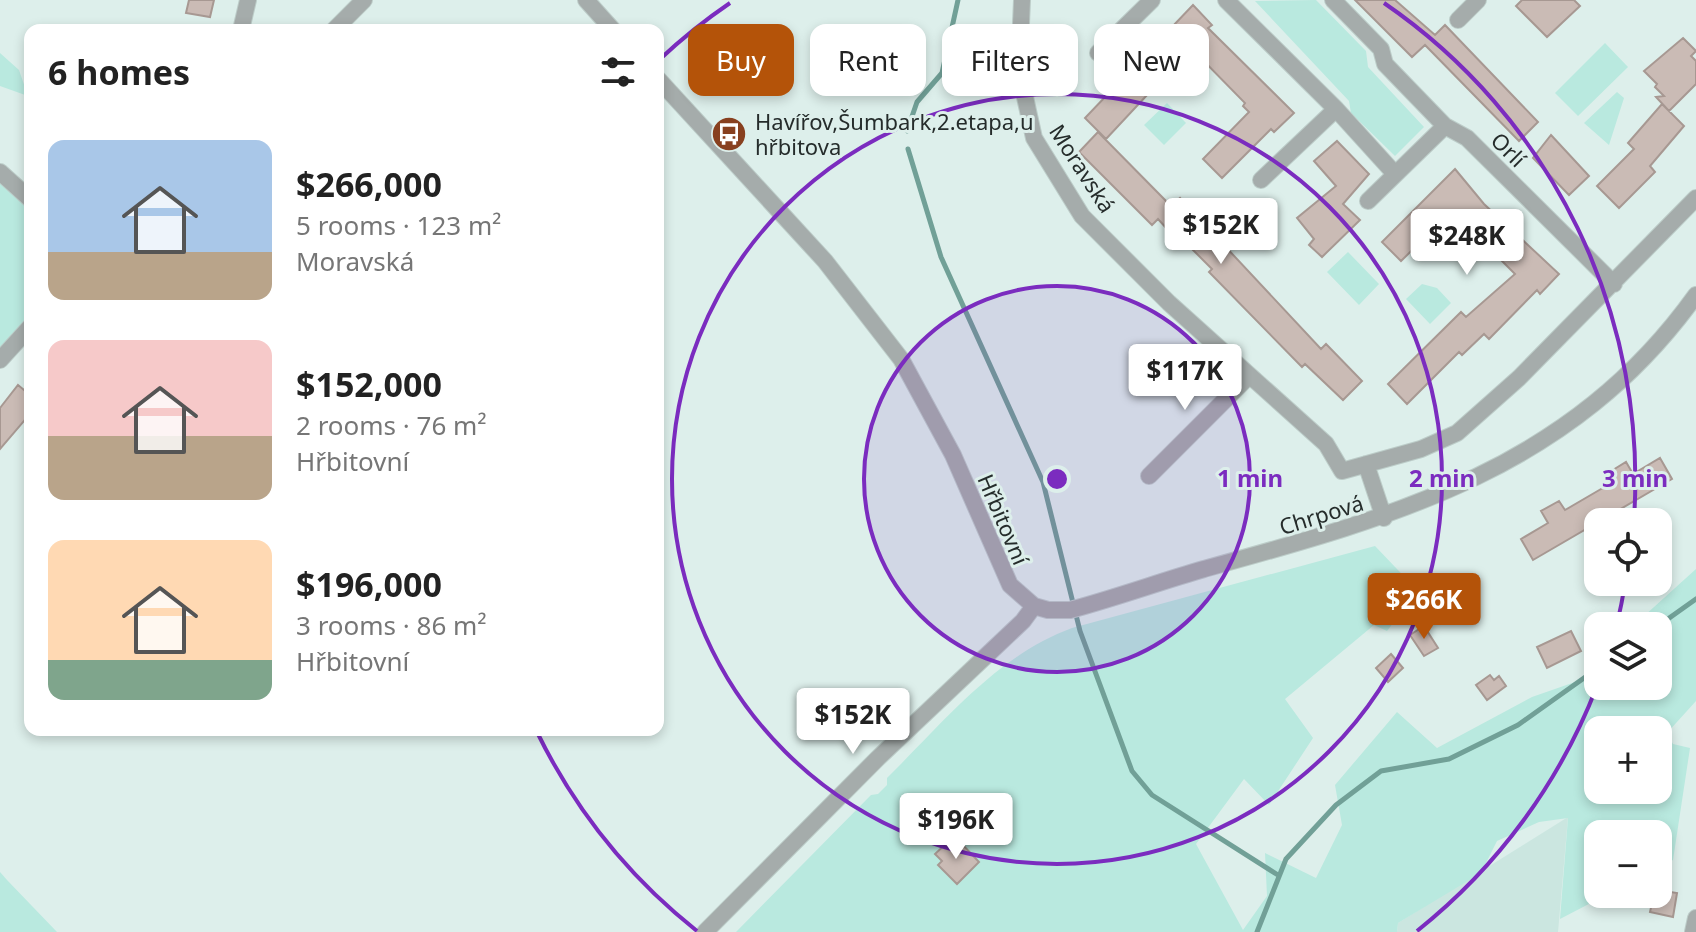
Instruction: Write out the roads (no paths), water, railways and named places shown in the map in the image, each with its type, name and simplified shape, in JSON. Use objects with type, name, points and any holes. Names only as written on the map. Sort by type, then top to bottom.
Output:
[{"type":"street","points":[[242,24],[248,0]]},
{"type":"street","points":[[340,24],[364,0]]},
{"type":"street","points":[[586,0],[608,24]]},
{"type":"street","name":"Moravská","points":[[1022,0],[1019,70],[1034,138],[1082,216],[1169,303],[1326,444],[1342,471],[1421,449],[1457,433],[1614,284],[1696,198]]},
{"type":"street","points":[[1128,24],[1152,0]]},
{"type":"street","name":"Orlí","points":[[1333,0],[1381,49],[1385,64],[1445,126],[1467,138],[1614,284]]},
{"type":"street","points":[[1458,20],[1478,0]]},
{"type":"street","points":[[1228,1],[1336,109],[1395,174]]},
{"type":"street","name":"Hřbitovní","points":[[664,86],[825,261],[901,359],[953,455],[1005,579],[1034,606]]},
{"type":"street","points":[[1261,180],[1336,109]]},
{"type":"street","points":[[1368,201],[1445,126]]},
{"type":"street","points":[[0,172],[24,194]]},
{"type":"street","name":"Chrpová","points":[[1034,606],[1048,610],[1070,610],[1384,518],[1493,470],[1597,401],[1649,352],[1696,295]]},
{"type":"street","points":[[0,360],[24,334]]},
{"type":"street","points":[[1149,476],[1249,376]]},
{"type":"street","points":[[1366,464],[1384,518]]},
{"type":"street","points":[[705,932],[872,765],[1023,621],[1034,606]]},
{"type":"street","points":[[1693,932],[1696,918]]},
{"type":"waterway","points":[[907,131],[917,102],[942,73],[958,0]]},
{"type":"waterway","points":[[908,149],[941,257],[1043,482],[1080,631],[1132,771],[1152,795],[1278,875]]},
{"type":"waterway","points":[[1672,616],[1696,599]]},
{"type":"waterway","points":[[1257,932],[1286,859],[1336,805],[1381,771],[1449,759],[1518,725],[1584,678]]},
{"type":"place","name":"Havířov,Šumbark,2.etapa,u hřbitova","points":[[729,134]]}]
